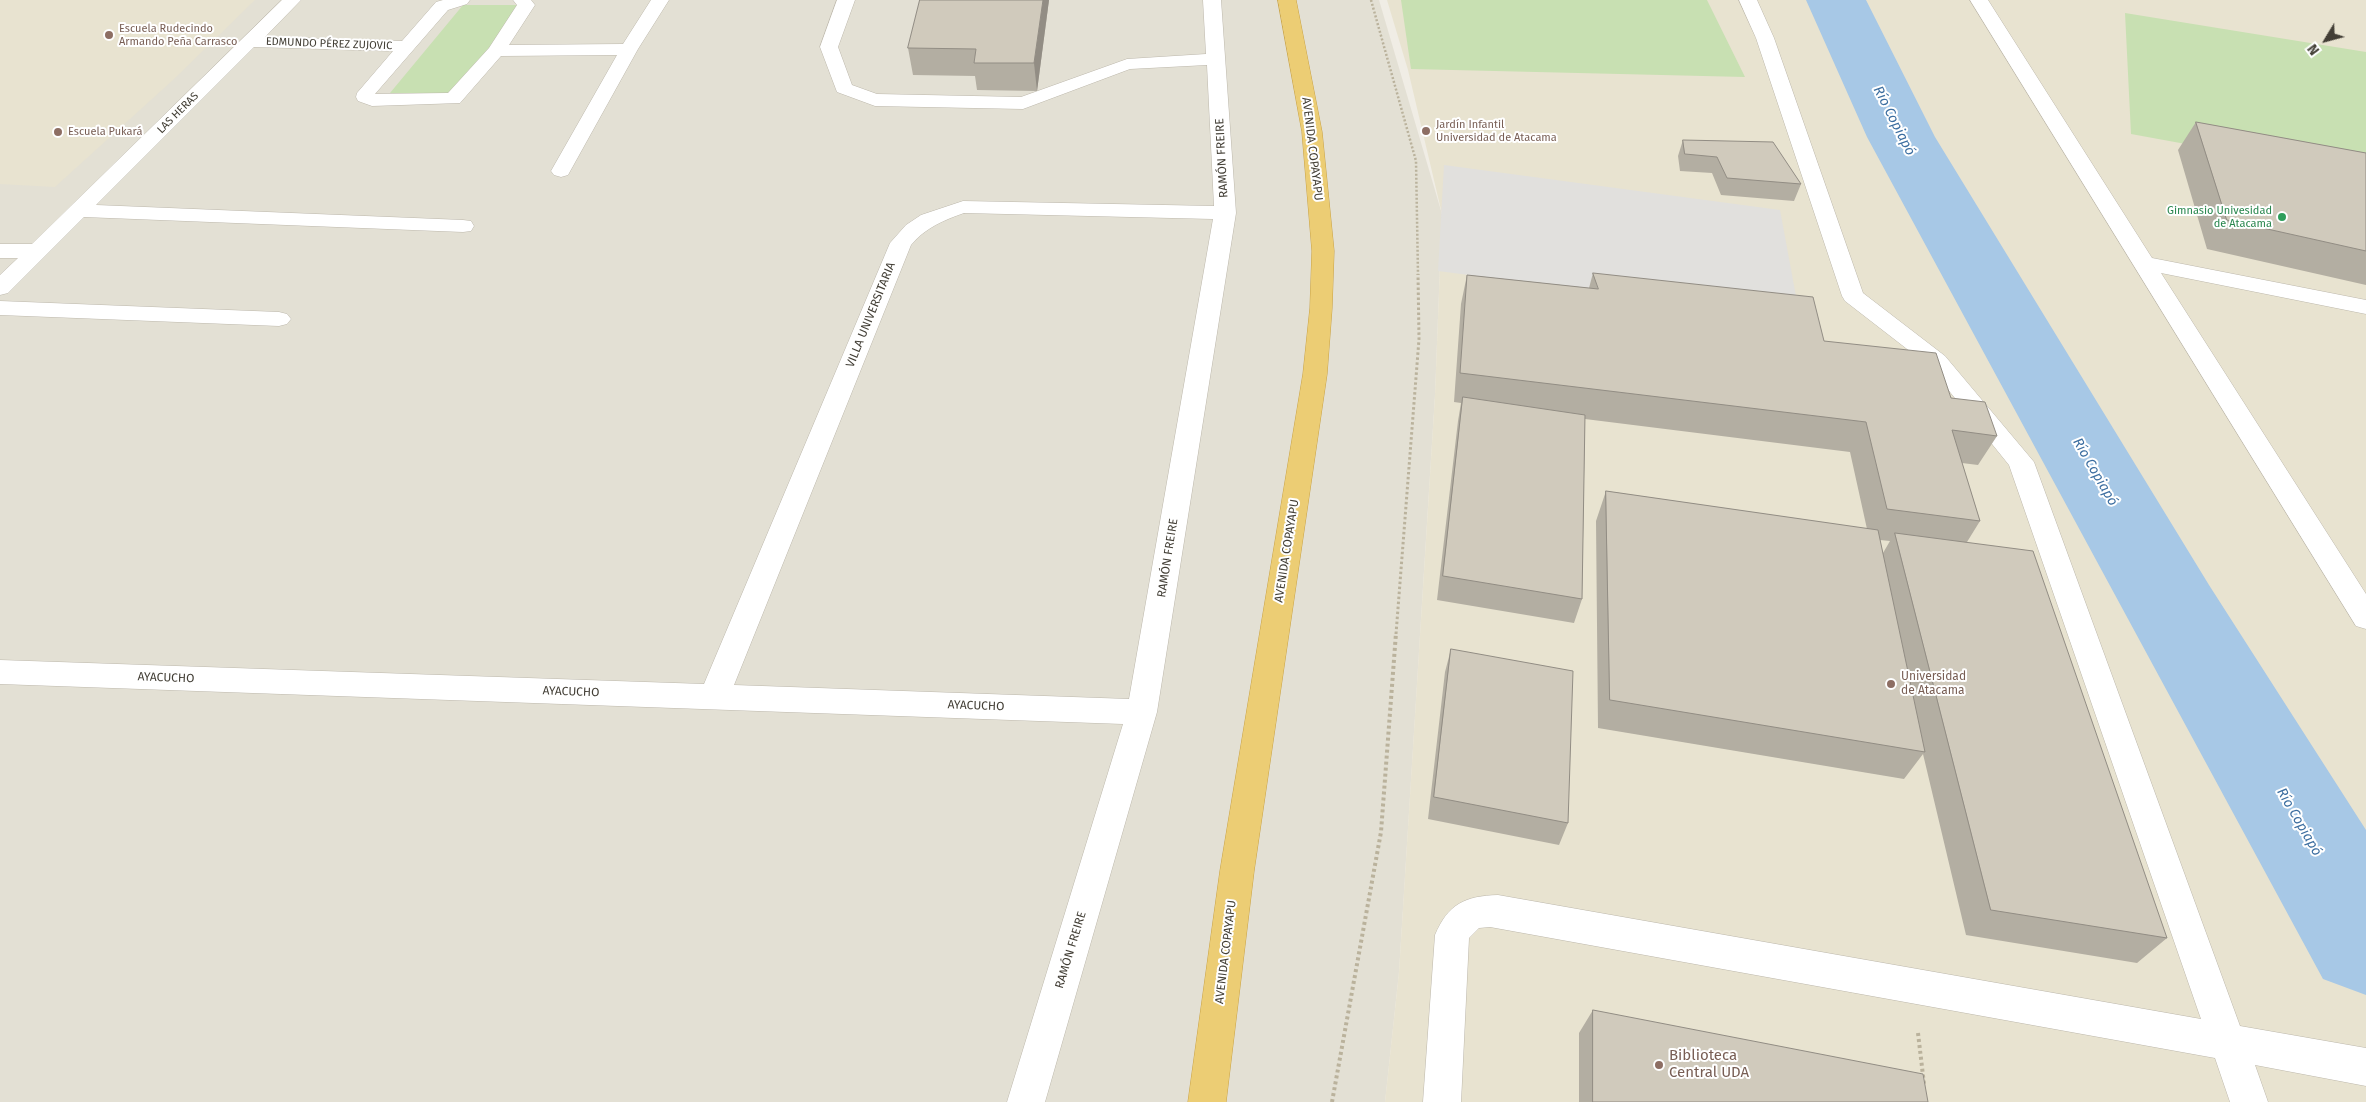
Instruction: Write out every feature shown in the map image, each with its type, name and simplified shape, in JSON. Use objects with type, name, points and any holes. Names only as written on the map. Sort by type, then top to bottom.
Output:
[{"type":"highway","name":"AVENIDA COPAYAPU","points":[[1207,1102],[1237,871],[1314,374],[1321,308],[1323,251],[1312,132],[1287,0]]},
{"type":"street","name":"LAS HERAS","points":[[0,288],[292,0]]},
{"type":"street","name":"EDMUNDO PÉREZ ZUJOVIC","points":[[461,0],[442,6],[366,93],[365,97],[372,100],[453,99],[496,51],[526,4],[522,0]]},
{"type":"street","points":[[561,171],[629,49],[660,0]]},
{"type":"street","points":[[846,0],[828,48],[844,88],[875,100],[1023,103],[1127,64],[1217,59]]},
{"type":"street","name":"RAMÓN FREIRE","points":[[1026,1102],[1142,712],[1225,213],[1212,0]]},
{"type":"street","points":[[1748,0],[1765,38],[1853,296],[1937,361],[2021,462],[2249,1102]]},
{"type":"street","points":[[1979,0],[2366,618]]},
{"type":"street","name":"EDMUNDO PÉREZ ZUJOVIC","points":[[250,42],[407,46]]},
{"type":"street","points":[[496,51],[629,49]]},
{"type":"street","name":"VILLA UNIVERSITARIA","points":[[714,697],[901,243],[910,231],[943,212],[963,207],[1225,213]]},
{"type":"street","points":[[78,212],[463,226]]},
{"type":"street","points":[[0,251],[38,251]]},
{"type":"street","points":[[2144,263],[2366,307]]},
{"type":"street","points":[[0,308],[278,319]]},
{"type":"street","name":"AYACUCHO","points":[[0,672],[1142,712]]},
{"type":"street","points":[[1442,1102],[1452,936],[1459,922],[1476,911],[1498,911],[2227,1044],[2366,1067]]},
{"type":"path","points":[[1332,1102],[1381,832],[1419,339],[1416,161],[1371,0]]},
{"type":"path","points":[[1912,987],[1925,1092]]},
{"type":"shaded area","points":[[0,0],[1379,0],[1442,214],[1435,395],[1399,972],[1385,1102],[0,1102]]},
{"type":"shaded area","points":[[0,0],[255,0],[173,80],[55,187],[0,184]]},
{"type":"shaded area","name":"Universidad de Atacama","points":[[1387,0],[2366,0],[2366,1102],[1385,1102],[1399,972],[1435,395],[1442,214],[1408,70]]},
{"type":"shaded area","points":[[1444,165],[1780,210],[1800,318],[1438,271]]},
{"type":"green space","points":[[1401,0],[1707,0],[1745,77],[1411,69]]},
{"type":"green space","points":[[463,5],[522,5],[458,93],[390,93]]},
{"type":"green space","points":[[2125,13],[2366,52],[2366,177],[2131,134]]},
{"type":"building","points":[[920,0],[1043,0],[1034,63],[974,63],[976,49],[908,48]]},
{"type":"building","points":[[2196,122],[2366,153],[2366,251],[2227,220]]},
{"type":"building","points":[[1683,140],[1773,142],[1801,184],[1727,178],[1717,157],[1685,154]]},
{"type":"building","points":[[1593,273],[1813,297],[1824,341],[1936,353],[1951,398],[1985,402],[1997,436],[1952,430],[1980,521],[1887,509],[1866,422],[1460,373],[1467,275],[1598,289]]},
{"type":"building","points":[[1463,397],[1585,415],[1582,599],[1443,576]]},
{"type":"building","points":[[1606,491],[1878,530],[1925,752],[1610,700]]},
{"type":"building","points":[[1895,533],[2033,551],[2167,938],[1991,910]]},
{"type":"building","points":[[1451,649],[1573,671],[1568,823],[1434,797]]},
{"type":"building","points":[[1593,1010],[1923,1074],[1928,1102],[1593,1102]]},
{"type":"waterway","name":"Río Copiapó","points":[[1836,0],[1901,137],[2174,613],[2366,938]]},
{"type":"place","name":"Escuela Rudecindo Armando Peña Carrasco","points":[[109,35]]},
{"type":"place","name":"Jardín Infantil Universidad de Atacama","points":[[1426,131]]},
{"type":"place","name":"Escuela Pukará","points":[[58,132]]},
{"type":"place","name":"Gimnasio Univesidad de Atacama","points":[[2282,217]]},
{"type":"place","name":"Universidad de Atacama","points":[[1891,684]]},
{"type":"place","name":"Biblioteca Central UDA","points":[[1659,1065]]}]
